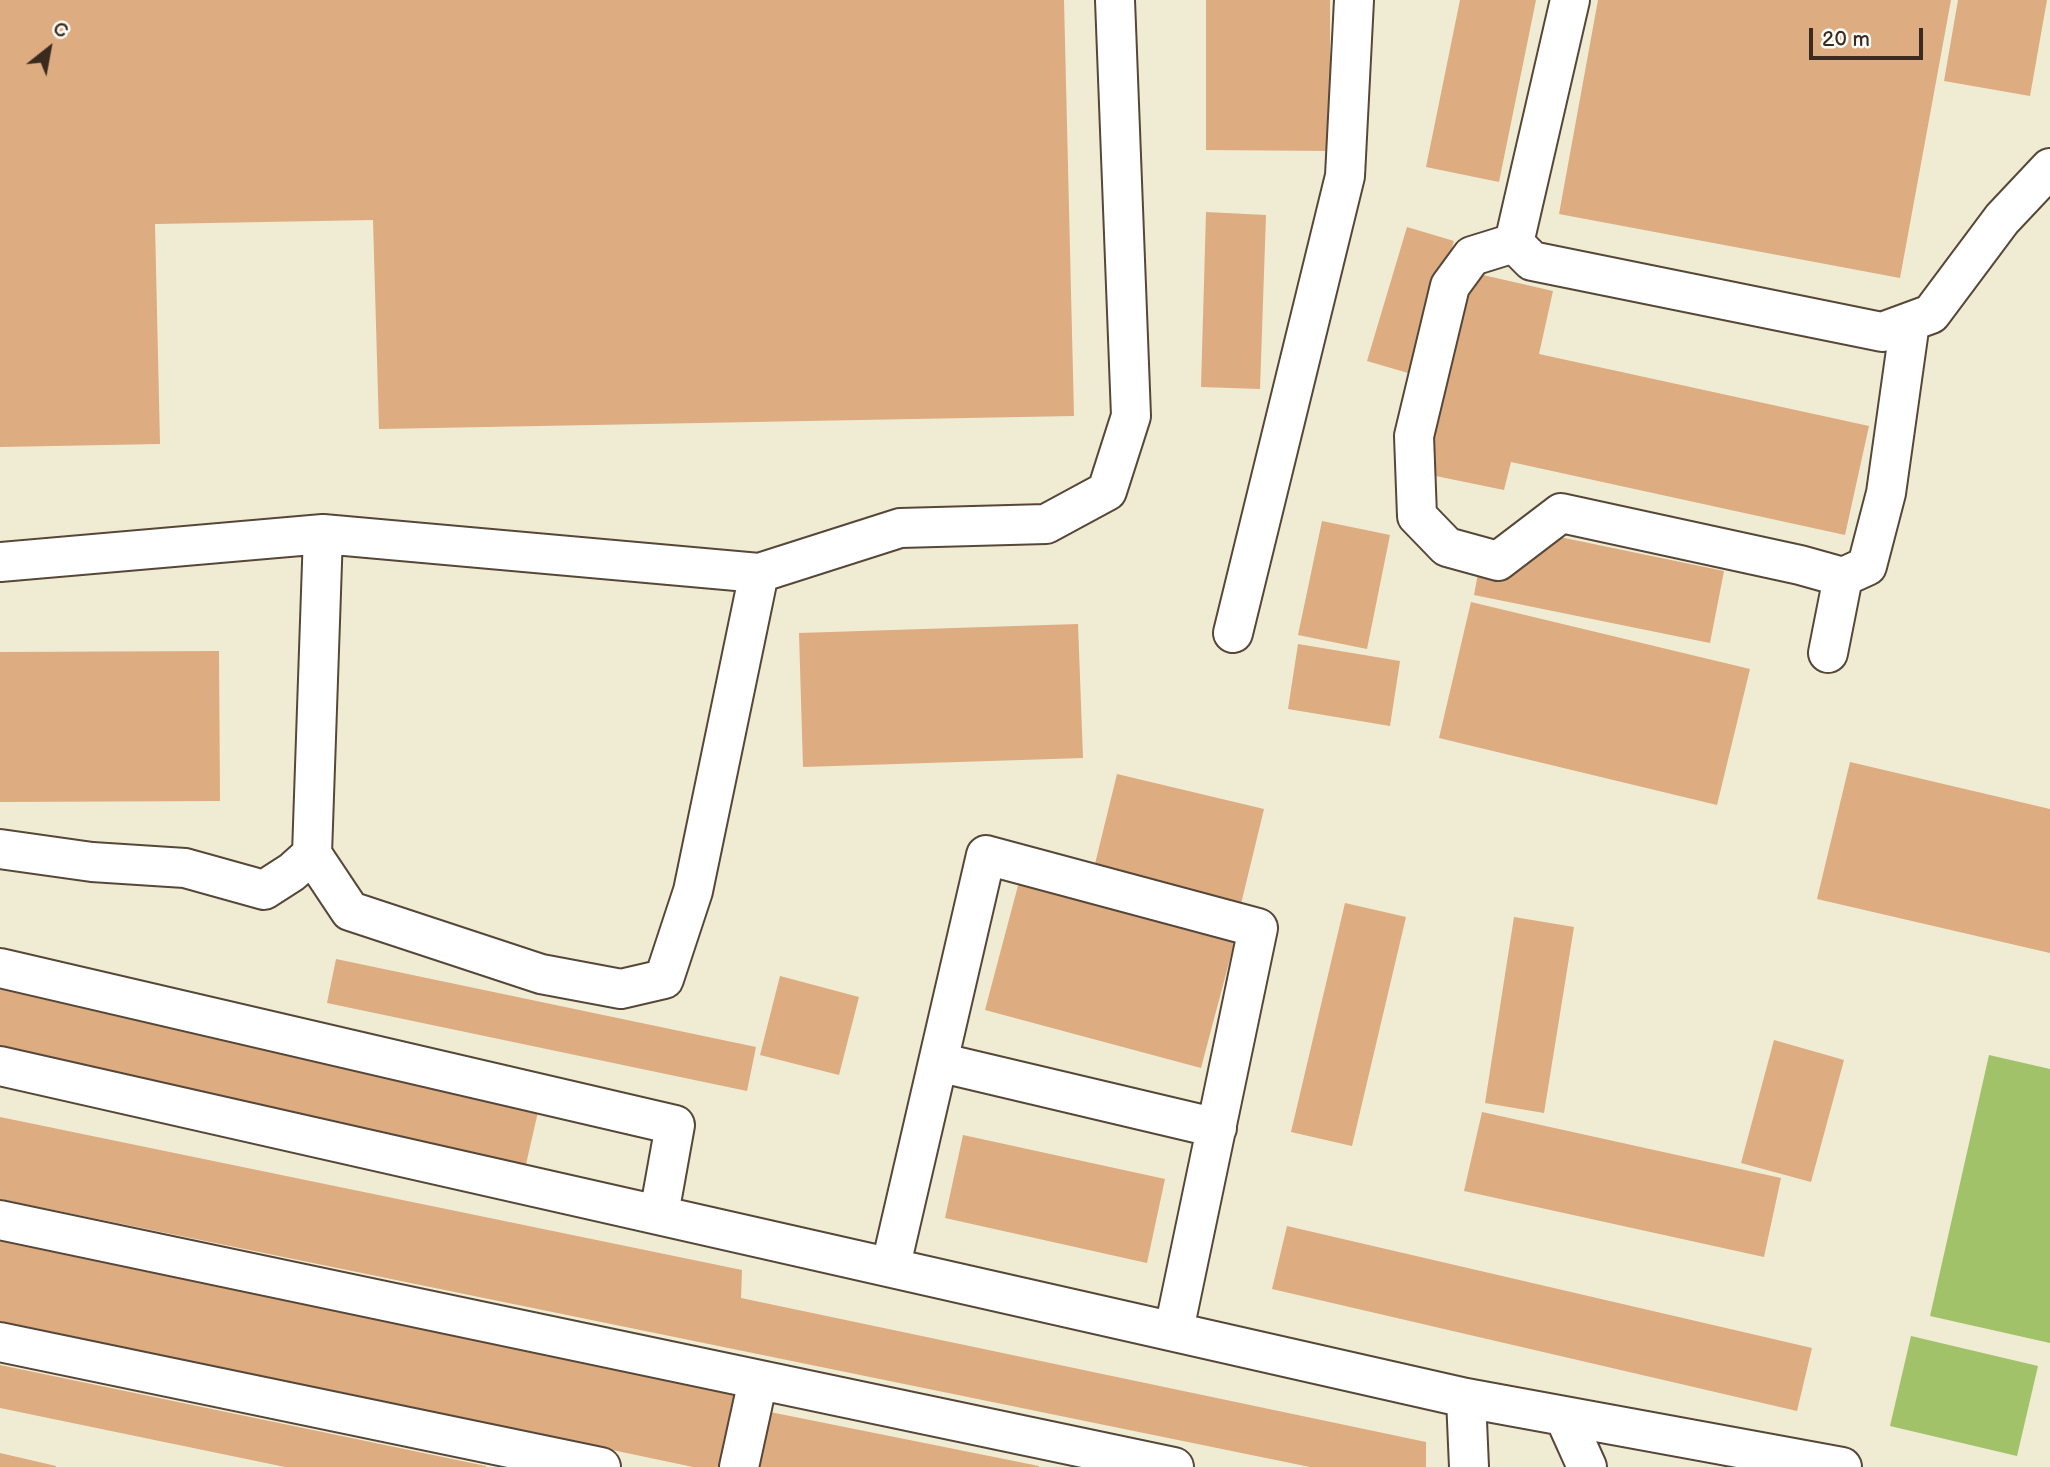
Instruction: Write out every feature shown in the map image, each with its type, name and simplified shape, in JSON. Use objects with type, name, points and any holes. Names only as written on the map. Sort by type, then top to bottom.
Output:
[{"type":"street","points":[[0,562],[323,534],[759,573],[900,528],[1046,524],[1107,491],[1131,416],[1115,0]]},
{"type":"street","points":[[1233,633],[1345,176],[1354,0]]},
{"type":"street","points":[[1514,243],[1570,0]]},
{"type":"street","points":[[1514,243],[1532,261],[1882,332],[1931,314],[2002,219],[2050,168]]},
{"type":"street","points":[[1514,243],[1472,256],[1450,286],[1414,436],[1417,516],[1447,547],[1498,561],[1561,513],[1800,565],[1843,577],[1867,566],[1886,493],[1910,322]]},
{"type":"street","points":[[323,534],[312,854],[350,911],[541,974],[621,989],[664,979],[693,891],[759,573]]},
{"type":"street","points":[[1828,653],[1843,577]]},
{"type":"street","points":[[0,849],[92,862],[185,868],[264,890],[292,872],[312,854]]},
{"type":"street","points":[[891,1265],[986,855],[1258,928],[1174,1330]]},
{"type":"street","points":[[0,968],[676,1125],[659,1214]]},
{"type":"street","points":[[938,1062],[1217,1128]]},
{"type":"street","points":[[0,1066],[891,1265],[1466,1398],[1842,1467]]},
{"type":"street","points":[[0,1220],[1174,1467]]},
{"type":"street","points":[[0,1342],[601,1467]]},
{"type":"street","points":[[739,1467],[758,1380]]},
{"type":"street","points":[[1466,1398],[1469,1467]]},
{"type":"street","points":[[1564,1416],[1587,1467]]},
{"type":"green space","points":[[1989,1055],[2050,1069],[2050,1343],[1930,1316]]},
{"type":"green space","points":[[1911,1336],[2038,1366],[2017,1456],[1890,1426]]},
{"type":"building","points":[[0,0],[1064,0],[1074,416],[379,429],[373,220],[155,224],[160,444],[0,447]]},
{"type":"building","points":[[1206,0],[1330,0],[1330,151],[1206,150]]},
{"type":"building","points":[[1460,0],[1536,0],[1499,182],[1426,167]]},
{"type":"building","points":[[1598,0],[1951,0],[1900,278],[1559,214]]},
{"type":"building","points":[[1958,0],[2047,0],[2030,96],[1944,81]]},
{"type":"building","points":[[1206,212],[1266,215],[1260,389],[1201,387]]},
{"type":"building","points":[[1407,227],[1454,241],[1415,375],[1367,361]]},
{"type":"building","points":[[1470,272],[1553,291],[1539,354],[1869,426],[1845,535],[1511,462],[1504,490],[1426,474]]},
{"type":"building","points":[[1322,521],[1390,535],[1367,649],[1298,635]]},
{"type":"building","points":[[1550,535],[1724,571],[1710,643],[1474,595],[1479,568]]},
{"type":"building","points":[[1471,602],[1750,669],[1717,805],[1439,738]]},
{"type":"building","points":[[1078,624],[1083,758],[803,767],[799,633]]},
{"type":"building","points":[[1298,644],[1400,661],[1390,726],[1288,709]]},
{"type":"building","points":[[219,651],[220,801],[0,802],[0,652]]},
{"type":"building","points":[[1850,762],[2050,809],[2050,953],[1817,899]]},
{"type":"building","points":[[1117,774],[1264,809],[1241,904],[1094,868]]},
{"type":"building","points":[[1020,878],[1236,936],[1201,1068],[985,1010]]},
{"type":"building","points":[[1345,903],[1406,917],[1352,1146],[1291,1132]]},
{"type":"building","points":[[1514,917],[1574,927],[1544,1113],[1485,1103]]},
{"type":"building","points":[[336,959],[756,1047],[747,1091],[327,1003]]},
{"type":"building","points":[[780,976],[859,997],[839,1075],[760,1055]]},
{"type":"building","points":[[0,981],[540,1103],[524,1173],[0,1055]]},
{"type":"building","points":[[1774,1040],[1844,1060],[1811,1182],[1741,1163]]},
{"type":"building","points":[[1482,1112],[1781,1178],[1764,1257],[1464,1191]]},
{"type":"building","points":[[0,1117],[742,1270],[741,1298],[1426,1442],[1426,1467],[1310,1467],[0,1199]]},
{"type":"building","points":[[963,1135],[1165,1179],[1147,1263],[945,1218]]},
{"type":"building","points":[[1287,1226],[1812,1348],[1797,1411],[1272,1289]]},
{"type":"building","points":[[0,1241],[736,1395],[722,1467],[693,1467],[0,1321]]},
{"type":"building","points":[[0,1365],[486,1467],[285,1467],[0,1408]]},
{"type":"building","points":[[765,1411],[1039,1466],[1039,1467],[754,1467]]},
{"type":"building","points":[[0,1453],[56,1466],[56,1467],[0,1467]]}]
